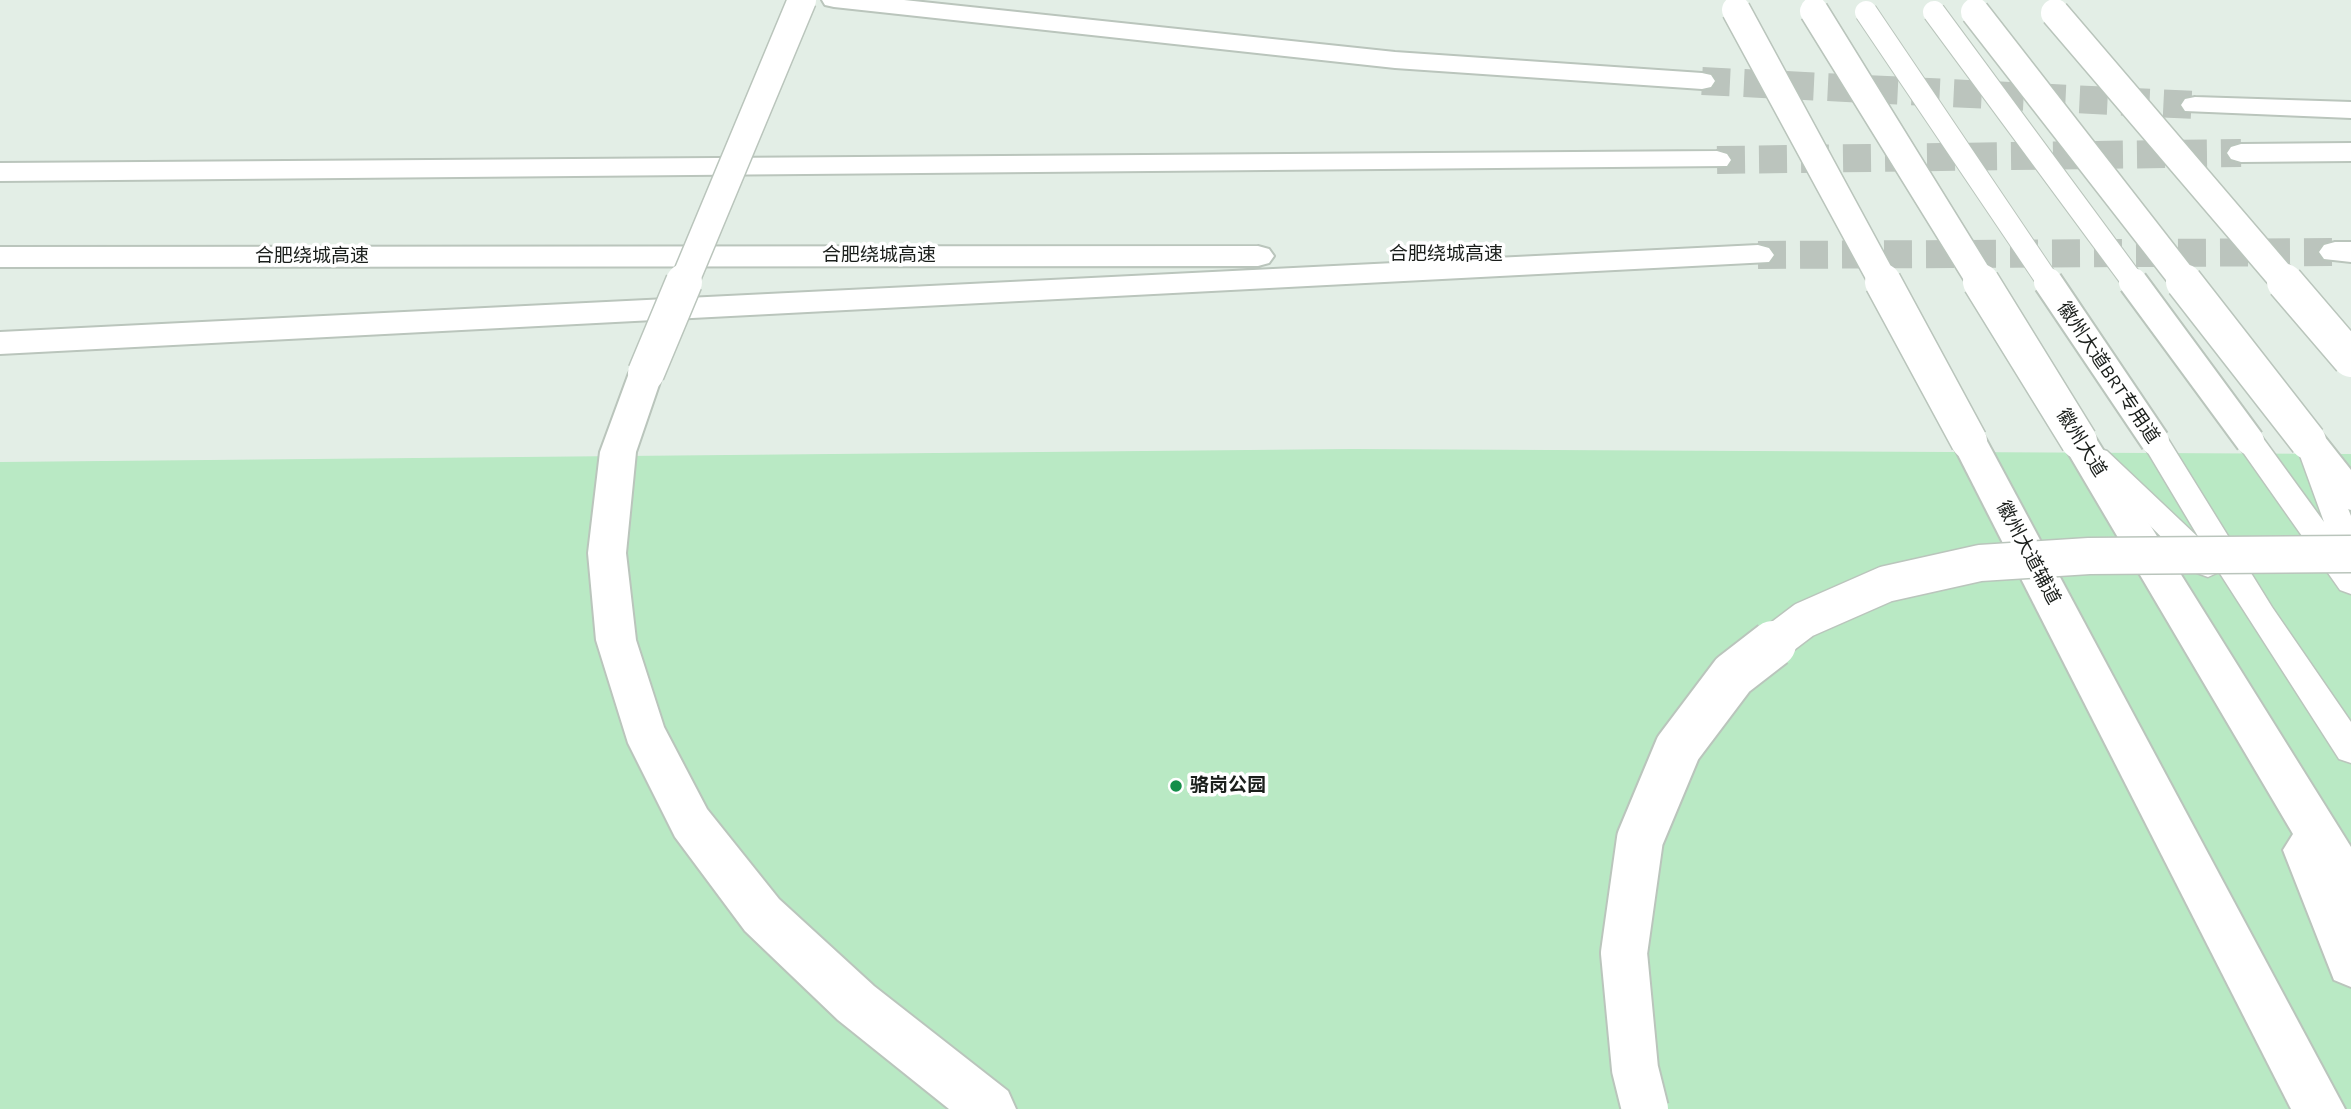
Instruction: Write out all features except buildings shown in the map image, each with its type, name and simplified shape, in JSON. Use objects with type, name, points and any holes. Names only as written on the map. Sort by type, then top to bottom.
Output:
[{"type":"main road","points":[[802,0],[646,373],[618,452],[607,554],[616,640],[643,730],[691,823],[762,915],[856,1003],[990,1109]]},
{"type":"main road","points":[[834,0],[1395,60],[1702,81]]},
{"type":"main road","name":"徽州大道辅道","points":[[1733,5],[1969,441],[2319,1109]]},
{"type":"main road","name":"徽州大道","points":[[1810,6],[2079,441],[2351,889]]},
{"type":"main road","points":[[1971,6],[2351,496]]},
{"type":"main road","points":[[2049,6],[2351,359]]},
{"type":"main road","points":[[2195,104],[2351,110]]},
{"type":"main road","points":[[2241,153],[2351,152]]},
{"type":"main road","points":[[0,172],[1717,160]]},
{"type":"main road","name":"合肥绕城高速","points":[[0,257],[1758,255],[0,343]]},
{"type":"main road","points":[[1645,1109],[1635,1069],[1624,953],[1640,839],[1678,748],[1733,675],[1804,620],[1886,583],[1980,563],[2089,556],[2351,554]]},
{"type":"main road","points":[[2264,744],[2351,963]]},
{"type":"lane","name":"徽州大道BRT专用道","points":[[1863,6],[2154,441],[2261,616],[2351,749]]},
{"type":"lane","points":[[1929,6],[2351,582]]},
{"type":"lane","points":[[2079,441],[2261,616]]},
{"type":"lane","points":[[2308,441],[2351,554]]},
{"type":"green space","name":"骆岗公园","points":[[1352,449],[2351,454],[2351,1109],[0,1109],[0,462]]},
{"type":"tunnel","points":[[1702,81],[2195,105]]},
{"type":"tunnel","points":[[1717,160],[2241,153]]},
{"type":"tunnel","points":[[1758,255],[2335,252]]},
{"type":"place","name":"骆岗公园","points":[[1176,786]]}]
